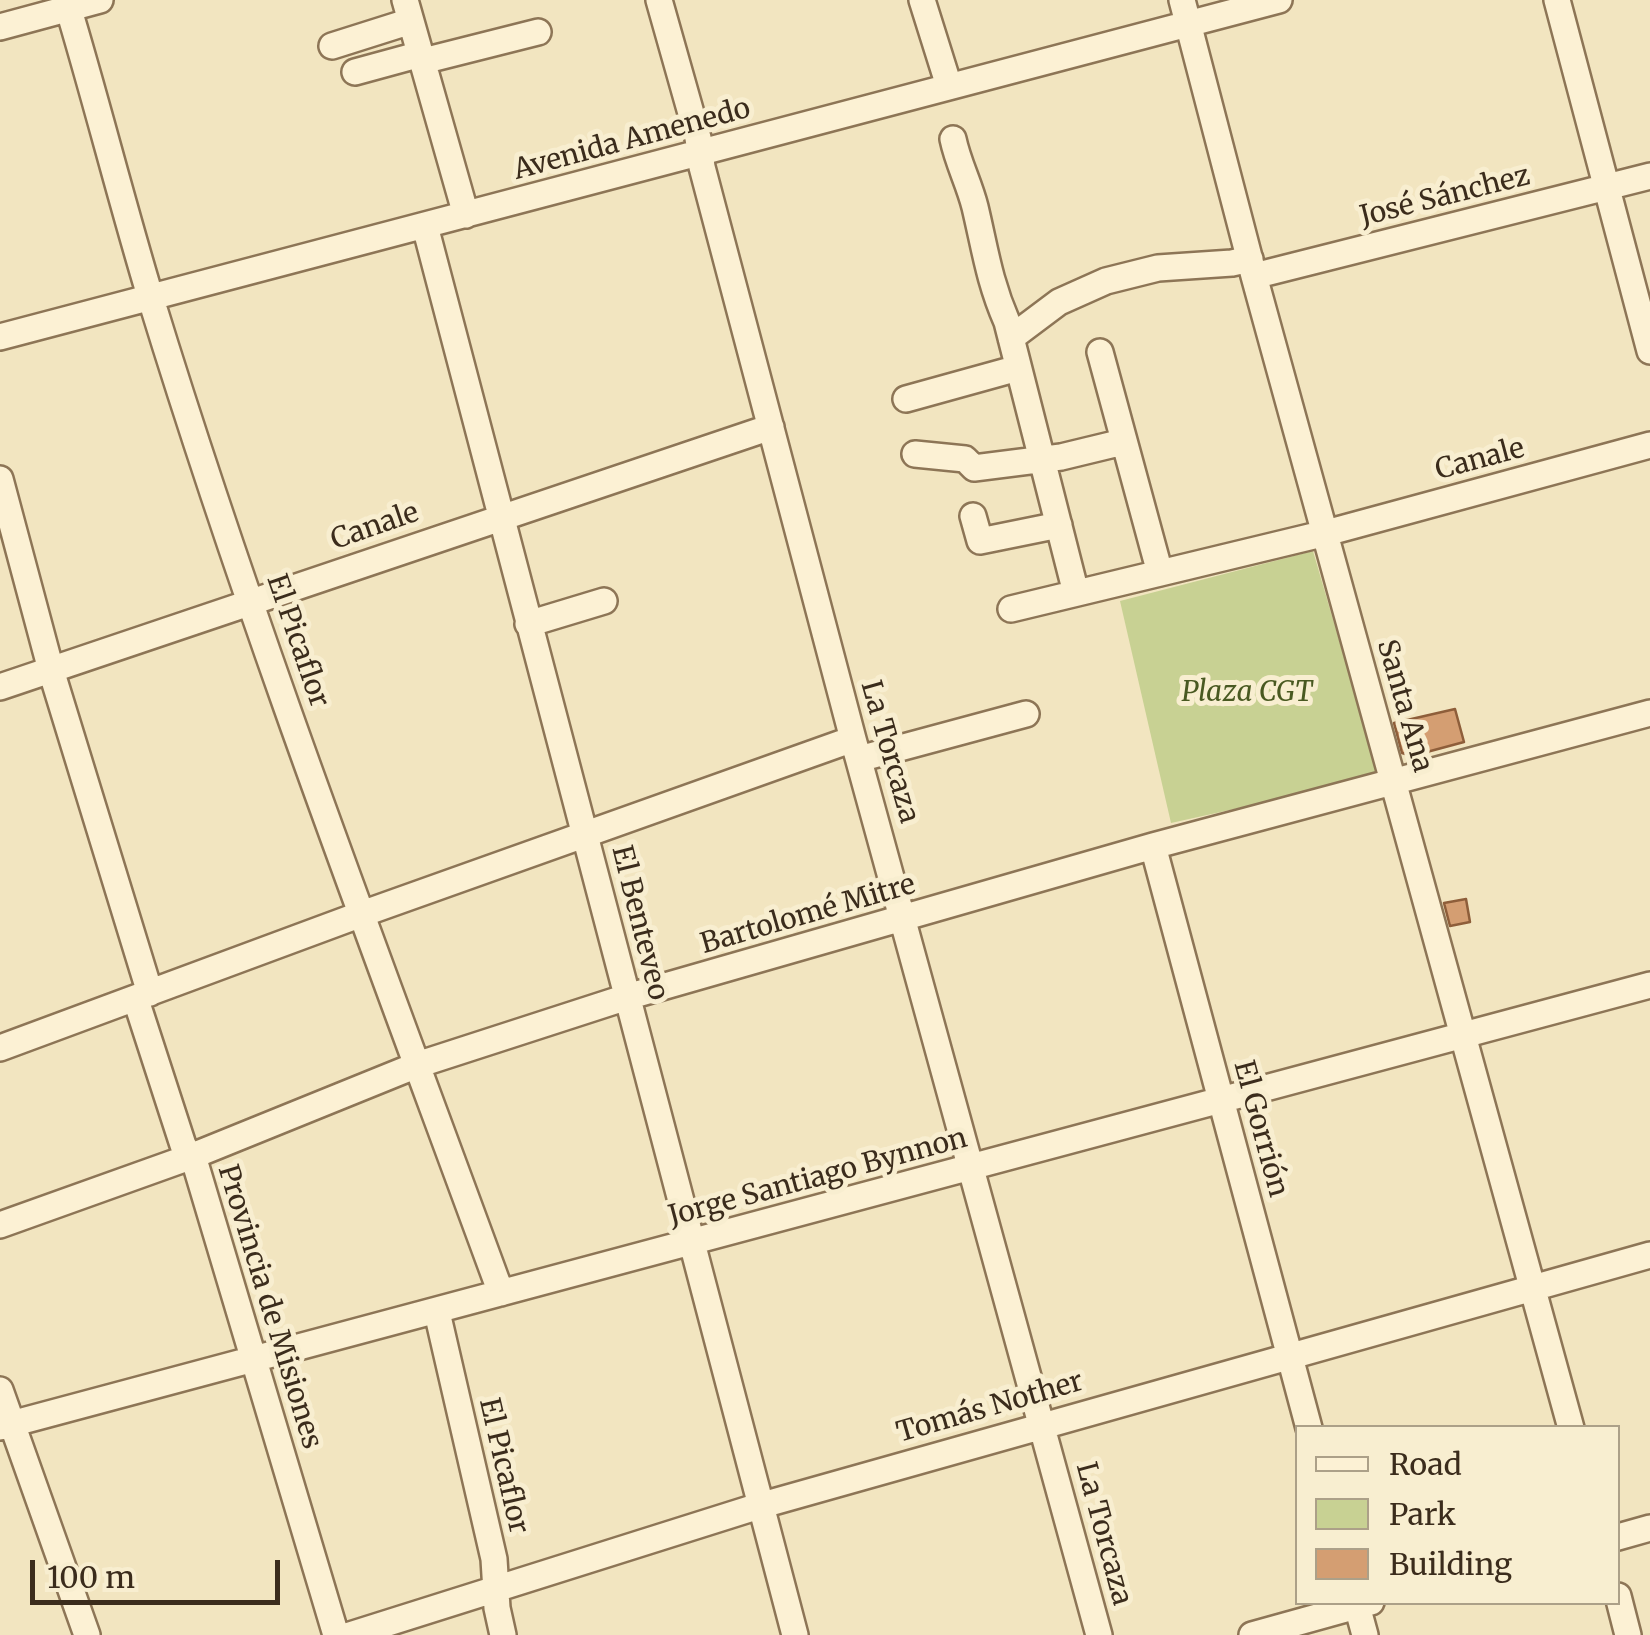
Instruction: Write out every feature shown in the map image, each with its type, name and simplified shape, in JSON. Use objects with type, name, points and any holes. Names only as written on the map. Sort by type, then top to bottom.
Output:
[{"type":"street","points":[[0,27],[67,4],[100,0]]},
{"type":"street","name":"La Torcaza","points":[[659,0],[856,748],[1100,1635]]},
{"type":"street","points":[[922,0],[948,86]]},
{"type":"street","name":"Avenida Amenedo","points":[[0,337],[948,86],[1185,12],[1280,0]]},
{"type":"street","points":[[1557,0],[1650,351]]},
{"type":"street","name":"El Picaflor","points":[[67,4],[151,300],[252,602],[359,914],[500,1293]]},
{"type":"street","points":[[332,46],[408,11],[466,215]]},
{"type":"street","name":"Santa Ana","points":[[1185,12],[1570,1425]]},
{"type":"street","points":[[355,72],[538,32]]},
{"type":"street","points":[[953,138],[959,168],[974,202],[991,285],[1010,338],[1076,592]]},
{"type":"street","name":"José Sánchez","points":[[1010,338],[1059,302],[1106,281],[1158,268],[1232,264],[1252,267],[1650,176]]},
{"type":"street","name":"El Benteveo","points":[[425,226],[795,1635]]},
{"type":"street","points":[[1100,352],[1160,572]]},
{"type":"street","points":[[906,399],[1018,368]]},
{"type":"street","name":"Canale","points":[[0,687],[771,427]]},
{"type":"street","points":[[916,454],[966,459],[974,468],[1042,460],[1124,442]]},
{"type":"street","name":"Canale","points":[[1011,609],[1326,534],[1650,445]]},
{"type":"street","name":"Provincia de Misiones","points":[[0,479],[183,1146],[196,1166],[336,1635]]},
{"type":"street","points":[[973,516],[980,541],[1059,525]]},
{"type":"street","points":[[528,624],[604,601]]},
{"type":"street","points":[[0,1048],[586,834],[856,748],[1026,714]]},
{"type":"street","name":"Bartolomé Mitre","points":[[0,1225],[190,1157],[417,1065],[627,998],[1152,846],[1650,714]]},
{"type":"street","name":"El Gorrión","points":[[1152,846],[1308,1425]]},
{"type":"street","name":"Jorge Santiago Bynnon","points":[[6,1425],[1650,985]]},
{"type":"street","name":"Tomás Nother","points":[[350,1635],[759,1506],[1650,1254]]},
{"type":"street","name":"El Picaflor","points":[[437,1312],[494,1559],[503,1635]]},
{"type":"street","points":[[0,1390],[6,1425],[87,1635]]},
{"type":"street","points":[[1620,1536],[1650,1528]]},
{"type":"street","points":[[1620,1604],[1628,1635]]},
{"type":"street","points":[[1252,1635],[1358,1605]]},
{"type":"street","points":[[1362,1605],[1366,1635]]},
{"type":"green space","name":"Plaza CGT","points":[[1313,551],[1379,777],[1171,823],[1120,601]]},
{"type":"building","points":[[1455,709],[1464,742],[1412,756],[1402,753],[1394,723]]},
{"type":"building","points":[[1466,899],[1470,922],[1450,926],[1444,903]]}]
